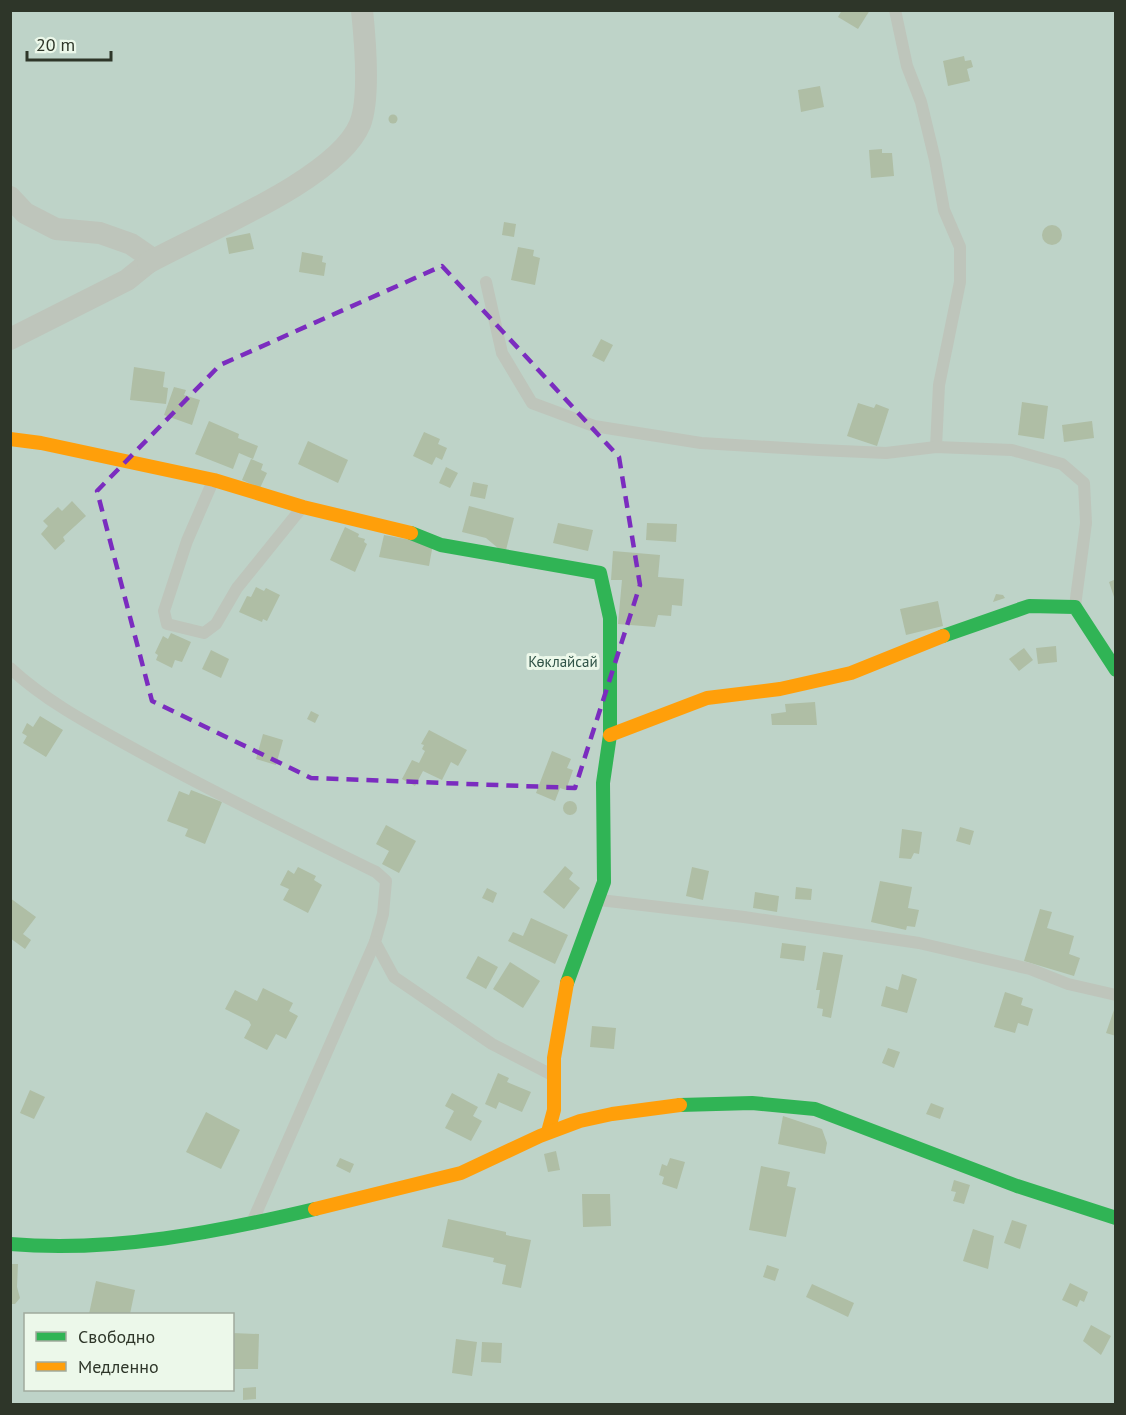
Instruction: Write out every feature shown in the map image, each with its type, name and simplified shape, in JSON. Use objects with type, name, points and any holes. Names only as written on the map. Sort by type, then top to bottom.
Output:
[{"type":"street","points":[[10,339],[127,280],[148,263],[190,240],[262,206],[341,151],[359,125],[366,98],[362,10]]},
{"type":"street","points":[[10,197],[25,213],[56,229],[100,233],[131,244],[147,255],[148,263]]},
{"type":"street","points":[[10,439],[41,442],[214,480],[303,507],[402,529],[441,545],[600,573],[607,595],[610,618],[610,735],[603,783],[604,882],[567,983],[554,1058],[554,1110],[548,1132]]},
{"type":"street","points":[[610,735],[707,698],[780,689],[851,673],[953,632],[1029,606],[1075,607],[1116,670]]},
{"type":"street","points":[[10,1244],[71,1246],[168,1238],[300,1213],[461,1173],[548,1132],[611,1113],[650,1108],[748,1102],[788,1104],[815,1109],[1017,1186],[1116,1218]]},
{"type":"lane","points":[[895,10],[907,66],[921,102],[944,210],[960,247],[960,282],[939,385],[936,447]]},
{"type":"lane","points":[[486,282],[502,353],[532,403],[594,426],[724,444],[886,453],[936,447],[1012,450],[1062,464],[1084,483],[1086,523],[1075,607]]},
{"type":"lane","points":[[214,480],[187,541],[164,611],[166,624],[204,633],[216,624],[237,588],[303,507]]},
{"type":"lane","points":[[10,668],[35,692],[85,722],[209,789],[376,872],[386,881],[386,897],[375,942],[252,1222]]},
{"type":"lane","points":[[598,899],[744,917],[919,943],[1029,969],[1068,984],[1116,995]]},
{"type":"lane","points":[[375,942],[394,976],[411,989],[492,1044],[554,1076]]},
{"type":"highlighted area","points":[[442,266],[619,457],[640,585],[575,788],[311,778],[152,701],[97,491],[220,365]]},
{"type":"green space","name":"Көклайсай","points":[[10,11],[1115,11],[1115,1404],[11,1404]]},
{"type":"building","points":[[842,10],[870,10],[858,29],[838,17]]},
{"type":"building","points":[[964,56],[965,61],[971,60],[973,67],[967,69],[970,81],[948,86],[943,61]]},
{"type":"building","points":[[820,86],[824,107],[801,112],[798,90]]},
{"type":"building","points":[[393,114],[398,119],[393,124],[388,119]]},
{"type":"building","points":[[882,149],[882,153],[892,153],[894,176],[871,178],[869,150]]},
{"type":"building","points":[[504,222],[516,224],[514,237],[502,235]]},
{"type":"building","points":[[1052,225],[1059,228],[1062,235],[1059,242],[1052,245],[1045,242],[1042,235],[1045,228]]},
{"type":"building","points":[[250,233],[254,249],[229,254],[226,238]]},
{"type":"building","points":[[518,247],[534,250],[533,256],[540,258],[535,285],[511,280]]},
{"type":"building","points":[[302,252],[323,256],[322,262],[326,263],[324,276],[299,272]]},
{"type":"building","points":[[601,339],[613,345],[604,362],[592,356]]},
{"type":"building","points":[[134,367],[165,372],[163,387],[168,388],[166,404],[130,400]]},
{"type":"building","points":[[174,387],[186,390],[184,395],[200,400],[192,425],[164,415]]},
{"type":"building","points":[[1022,402],[1048,406],[1044,439],[1018,435]]},
{"type":"building","points":[[858,403],[874,408],[876,404],[889,409],[877,446],[847,436]]},
{"type":"building","points":[[209,421],[239,434],[238,438],[258,446],[253,459],[239,453],[233,469],[195,454]]},
{"type":"building","points":[[1092,421],[1094,438],[1064,442],[1062,425]]},
{"type":"building","points":[[424,432],[440,439],[438,444],[447,448],[442,460],[436,457],[432,465],[413,456]]},
{"type":"building","points":[[308,441],[348,460],[338,483],[298,464]]},
{"type":"building","points":[[251,459],[263,464],[261,470],[267,473],[260,488],[242,480]]},
{"type":"building","points":[[446,467],[458,473],[450,488],[439,483]]},
{"type":"building","points":[[473,482],[488,485],[485,499],[470,496]]},
{"type":"building","points":[[72,501],[86,516],[63,537],[65,541],[55,550],[41,534],[48,526],[43,521],[58,507],[62,511]]},
{"type":"building","points":[[469,506],[514,518],[505,554],[486,538],[462,532]]},
{"type":"building","points":[[558,523],[593,530],[588,551],[553,543]]},
{"type":"building","points":[[647,523],[677,524],[676,542],[646,540]]},
{"type":"building","points":[[345,527],[359,534],[358,537],[365,539],[364,542],[367,544],[355,572],[330,560]]},
{"type":"building","points":[[384,535],[433,544],[429,566],[379,557]]},
{"type":"building","points":[[613,551],[660,555],[658,577],[684,579],[682,606],[672,605],[671,616],[658,615],[655,627],[618,624],[622,580],[611,580]]},
{"type":"building","points":[[1116,579],[1116,600],[1115,600],[1109,582]]},
{"type":"building","points":[[256,587],[264,591],[266,588],[280,595],[267,621],[263,619],[262,622],[239,612],[247,596],[251,597]]},
{"type":"building","points":[[996,594],[1003,595],[1005,598],[993,602]]},
{"type":"building","points":[[938,601],[943,626],[906,635],[900,609]]},
{"type":"building","points":[[171,633],[191,642],[182,662],[175,660],[172,668],[156,660],[158,655],[155,653],[163,636],[168,639]]},
{"type":"building","points":[[1056,646],[1057,662],[1038,664],[1036,648]]},
{"type":"building","points":[[1024,648],[1033,660],[1019,671],[1009,659]]},
{"type":"building","points":[[211,650],[229,659],[221,678],[202,669]]},
{"type":"building","points":[[815,702],[817,725],[772,725],[771,714],[786,712],[785,704]]},
{"type":"building","points":[[311,711],[319,715],[315,723],[307,719]]},
{"type":"building","points":[[40,716],[63,730],[46,757],[23,743],[27,736],[22,733],[27,723],[33,727]]},
{"type":"building","points":[[429,730],[467,750],[458,766],[451,762],[442,780],[423,771],[415,786],[402,779],[412,760],[419,763],[425,751],[422,749],[424,745],[421,744]]},
{"type":"building","points":[[263,734],[283,740],[276,765],[256,759]]},
{"type":"building","points":[[552,751],[571,759],[567,768],[573,770],[566,790],[560,788],[555,801],[536,793]]},
{"type":"building","points":[[191,790],[222,802],[205,844],[185,836],[188,829],[167,821],[179,791],[189,795]]},
{"type":"building","points":[[567,801],[573,801],[577,808],[573,815],[567,815],[563,811],[563,805]]},
{"type":"building","points":[[386,825],[416,841],[399,873],[382,864],[389,851],[376,844]]},
{"type":"building","points":[[960,827],[974,831],[970,845],[956,841]]},
{"type":"building","points":[[902,829],[922,832],[919,854],[914,853],[911,859],[899,858]]},
{"type":"building","points":[[565,866],[573,873],[569,879],[580,888],[564,909],[543,892]]},
{"type":"building","points":[[298,867],[316,876],[314,880],[322,885],[308,913],[283,900],[289,889],[280,885],[288,870],[294,874]]},
{"type":"building","points":[[692,867],[709,871],[703,900],[686,896]]},
{"type":"building","points":[[880,881],[912,887],[908,908],[919,910],[915,927],[907,926],[906,930],[871,922]]},
{"type":"building","points":[[796,887],[812,889],[811,900],[795,899]]},
{"type":"building","points":[[487,888],[497,893],[493,903],[482,898]]},
{"type":"building","points":[[755,892],[779,896],[777,912],[753,908]]},
{"type":"building","points":[[10,898],[36,917],[23,934],[31,940],[25,949],[10,938]]},
{"type":"building","points":[[1040,909],[1052,912],[1047,928],[1074,936],[1069,954],[1080,958],[1074,976],[1024,961]]},
{"type":"building","points":[[531,918],[568,935],[555,964],[508,941],[513,932],[523,936]]},
{"type":"building","points":[[782,943],[806,946],[804,961],[780,958]]},
{"type":"building","points":[[823,952],[843,955],[831,1018],[822,1016],[823,1009],[817,1008],[820,990],[816,990]]},
{"type":"building","points":[[478,956],[498,967],[486,989],[466,978]]},
{"type":"building","points":[[510,962],[540,981],[523,1008],[493,989]]},
{"type":"building","points":[[902,974],[917,979],[907,1013],[881,1006],[886,986],[898,990]]},
{"type":"building","points":[[263,988],[293,1003],[289,1011],[298,1016],[286,1039],[276,1034],[267,1050],[244,1038],[251,1025],[249,1021],[225,1009],[235,990],[257,1001]]},
{"type":"building","points":[[1005,992],[1023,998],[1021,1005],[1033,1009],[1028,1026],[1018,1023],[1015,1033],[994,1027]]},
{"type":"building","points":[[1116,1004],[1116,1036],[1106,1033]]},
{"type":"building","points":[[592,1026],[616,1028],[614,1049],[590,1047]]},
{"type":"building","points":[[888,1048],[900,1052],[894,1068],[882,1063]]},
{"type":"building","points":[[498,1073],[509,1078],[507,1082],[531,1092],[522,1112],[499,1102],[496,1109],[485,1104]]},
{"type":"building","points":[[30,1090],[45,1097],[34,1119],[20,1113]]},
{"type":"building","points":[[452,1093],[478,1107],[473,1116],[482,1121],[471,1141],[445,1128],[454,1111],[445,1106]]},
{"type":"building","points":[[931,1103],[944,1108],[940,1119],[926,1114]]},
{"type":"building","points":[[206,1112],[240,1130],[221,1169],[186,1152]]},
{"type":"building","points":[[783,1116],[822,1129],[827,1143],[825,1154],[778,1144]]},
{"type":"building","points":[[556,1151],[560,1170],[548,1172],[544,1154]]},
{"type":"building","points":[[340,1158],[354,1164],[350,1173],[336,1166]]},
{"type":"building","points":[[670,1158],[685,1162],[677,1189],[662,1184],[664,1177],[659,1175],[662,1164],[667,1166]]},
{"type":"building","points":[[761,1166],[790,1172],[787,1186],[796,1188],[786,1237],[749,1230]]},
{"type":"building","points":[[954,1180],[970,1185],[964,1204],[953,1201],[956,1192],[951,1191]]},
{"type":"building","points":[[582,1194],[610,1194],[611,1226],[583,1227]]},
{"type":"building","points":[[448,1219],[531,1240],[521,1288],[502,1284],[506,1265],[493,1262],[494,1258],[442,1247]]},
{"type":"building","points":[[1012,1220],[1027,1225],[1020,1249],[1004,1243]]},
{"type":"building","points":[[973,1229],[994,1236],[988,1269],[963,1261]]},
{"type":"building","points":[[10,1264],[18,1264],[17,1287],[20,1298],[15,1304],[10,1304]]},
{"type":"building","points":[[767,1265],[779,1269],[775,1281],[763,1277]]},
{"type":"building","points":[[96,1281],[135,1290],[130,1313],[89,1313]]},
{"type":"building","points":[[1070,1283],[1088,1292],[1084,1302],[1080,1300],[1077,1307],[1062,1300]]},
{"type":"building","points":[[812,1284],[854,1303],[848,1317],[806,1297]]},
{"type":"building","points":[[1091,1325],[1111,1336],[1101,1355],[1083,1341]]},
{"type":"building","points":[[234,1333],[259,1334],[258,1369],[234,1369]]},
{"type":"building","points":[[456,1339],[477,1342],[472,1376],[452,1373]]},
{"type":"building","points":[[482,1342],[502,1343],[501,1363],[481,1362]]},
{"type":"building","points":[[256,1387],[256,1399],[243,1400],[243,1388]]},
{"type":"traffic: fast","points":[[411,533],[441,545],[600,573],[610,618],[610,735],[603,783],[604,882],[567,983]]},
{"type":"traffic: fast","points":[[943,636],[1029,606],[1075,607],[1116,670]]},
{"type":"traffic: fast","points":[[680,1105],[752,1103],[815,1109],[1017,1186],[1116,1218]]},
{"type":"traffic: fast","points":[[10,1244],[87,1246],[125,1243],[202,1233],[315,1209]]},
{"type":"traffic: slow","points":[[10,439],[41,443],[214,480],[303,507],[411,533]]},
{"type":"traffic: slow","points":[[610,735],[707,698],[780,689],[851,673],[943,636]]},
{"type":"traffic: slow","points":[[548,1132],[554,1110],[554,1058],[567,983]]},
{"type":"traffic: slow","points":[[315,1209],[461,1173],[540,1136],[580,1121],[612,1114],[680,1105]]}]
